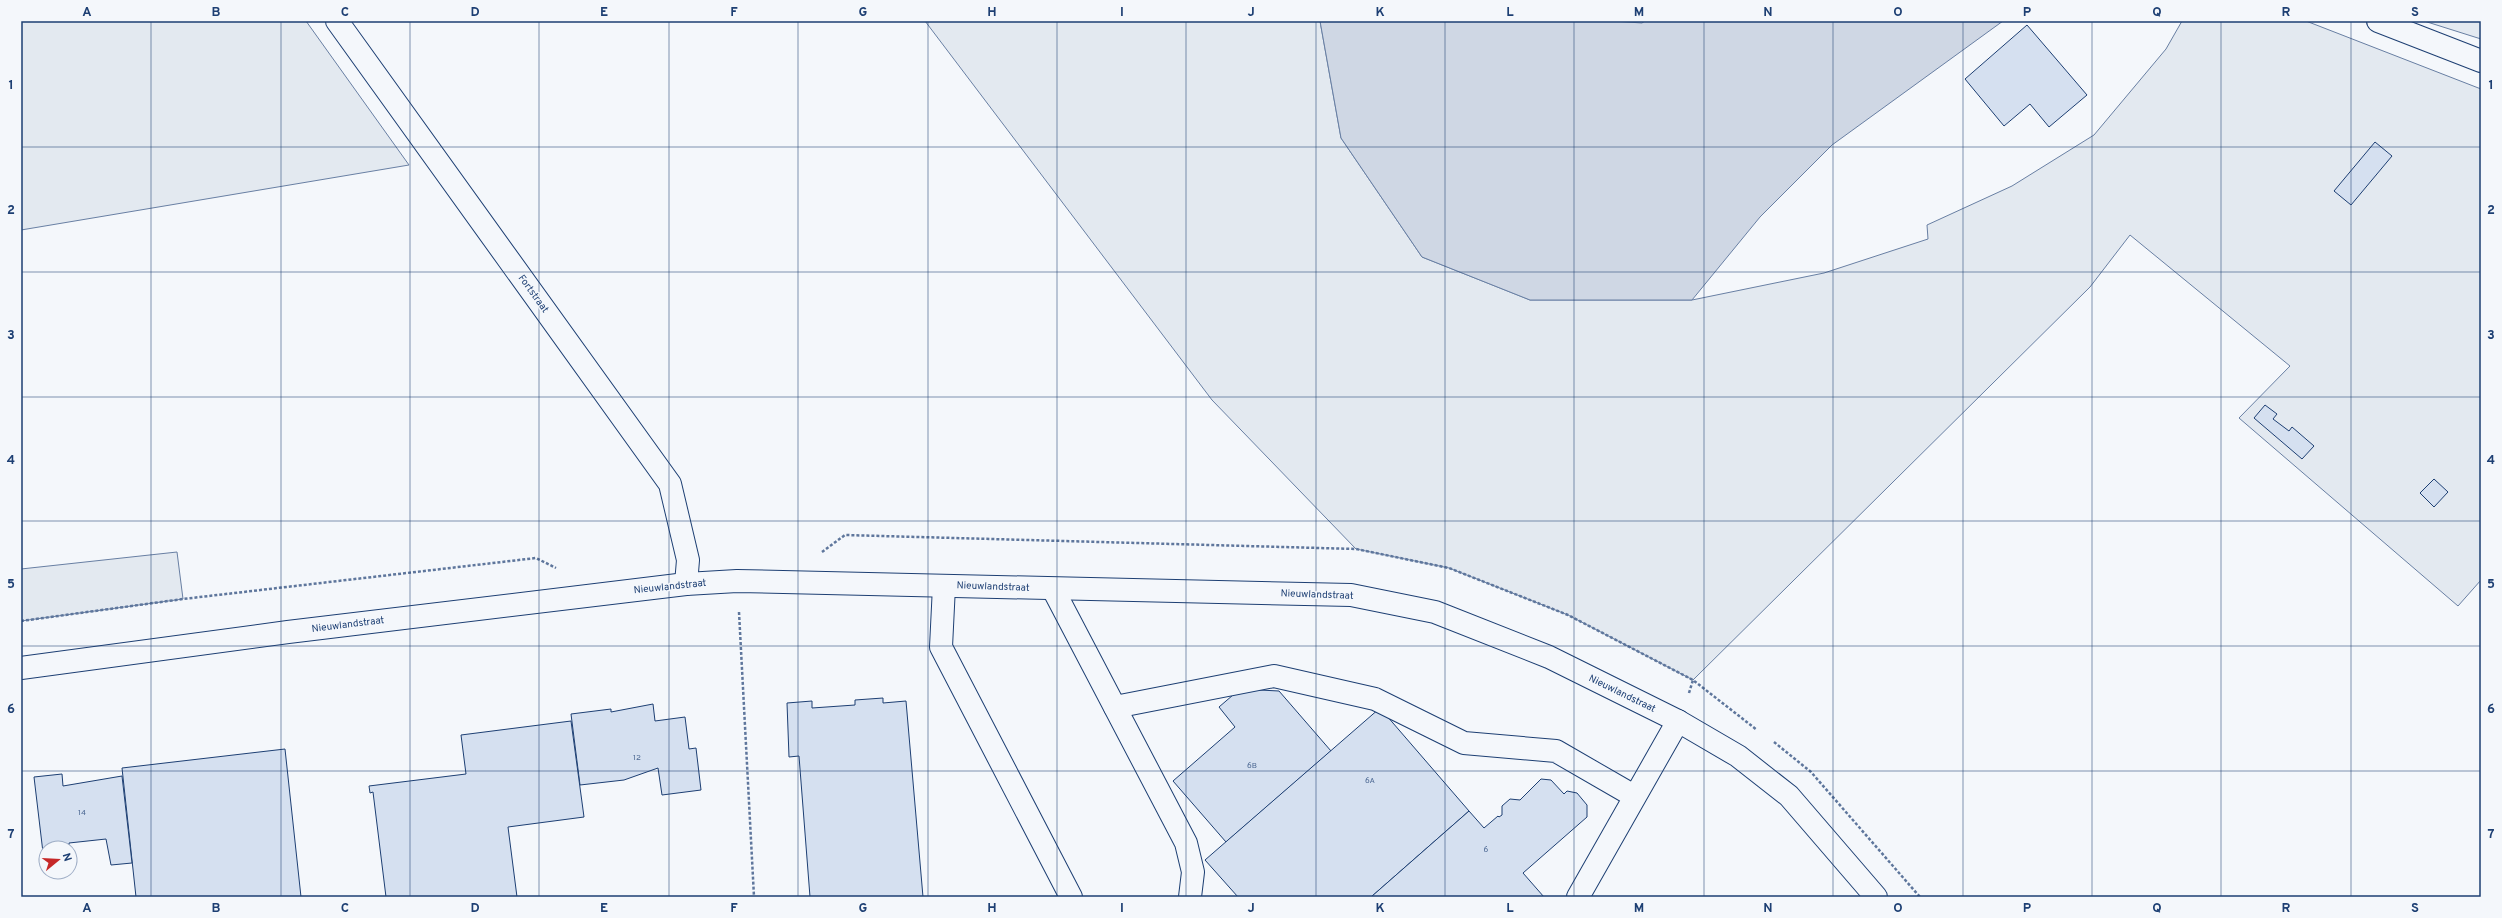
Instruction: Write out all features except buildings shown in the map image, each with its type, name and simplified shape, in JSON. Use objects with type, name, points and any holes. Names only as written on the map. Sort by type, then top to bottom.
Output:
[{"type":"street","name":"Fortstraat","points":[[337,21],[670,484],[688,560],[686,584]]},
{"type":"street","points":[[2378,21],[2481,62]]},
{"type":"street","name":"Nieuwlandstraat","points":[[21,668],[288,632],[686,584],[737,581],[1351,595],[1435,612],[1549,657],[1678,721],[1738,756],[1789,796],[1876,897]]},
{"type":"street","points":[[944,586],[941,647],[1071,897]]},
{"type":"street","points":[[1053,589],[1186,843],[1193,872],[1190,897]]},
{"type":"street","points":[[1115,707],[1274,676],[1376,699],[1464,743],[1556,751],[1634,796]]},
{"type":"street","points":[[1578,897],[1634,796],[1678,721]]},
{"type":"path","points":[[21,621],[183,599],[536,558],[562,571]]},
{"type":"path","points":[[737,581],[754,897]]},
{"type":"shaded area","points":[[21,21],[306,21],[409,165],[21,230]]},
{"type":"shaded area","points":[[925,21],[1320,21],[1341,138],[1422,257],[1530,300],[1692,300],[1824,273],[1928,239],[1927,225],[2012,186],[2094,135],[2166,49],[2182,21],[2306,21],[2481,89],[2481,580],[2458,606],[2239,418],[2290,366],[2130,235],[2090,287],[1693,680],[1568,615],[1449,568],[1356,549],[1212,400]]},
{"type":"shaded area","points":[[1320,21],[1614,21],[1642,23],[1645,21],[2003,21],[1832,145],[1760,217],[1692,300],[1530,300],[1422,257],[1341,138]]},
{"type":"shaded area","points":[[2424,21],[2481,21],[2481,39]]},
{"type":"shaded area","points":[[177,552],[183,599],[21,621],[21,569]]}]
